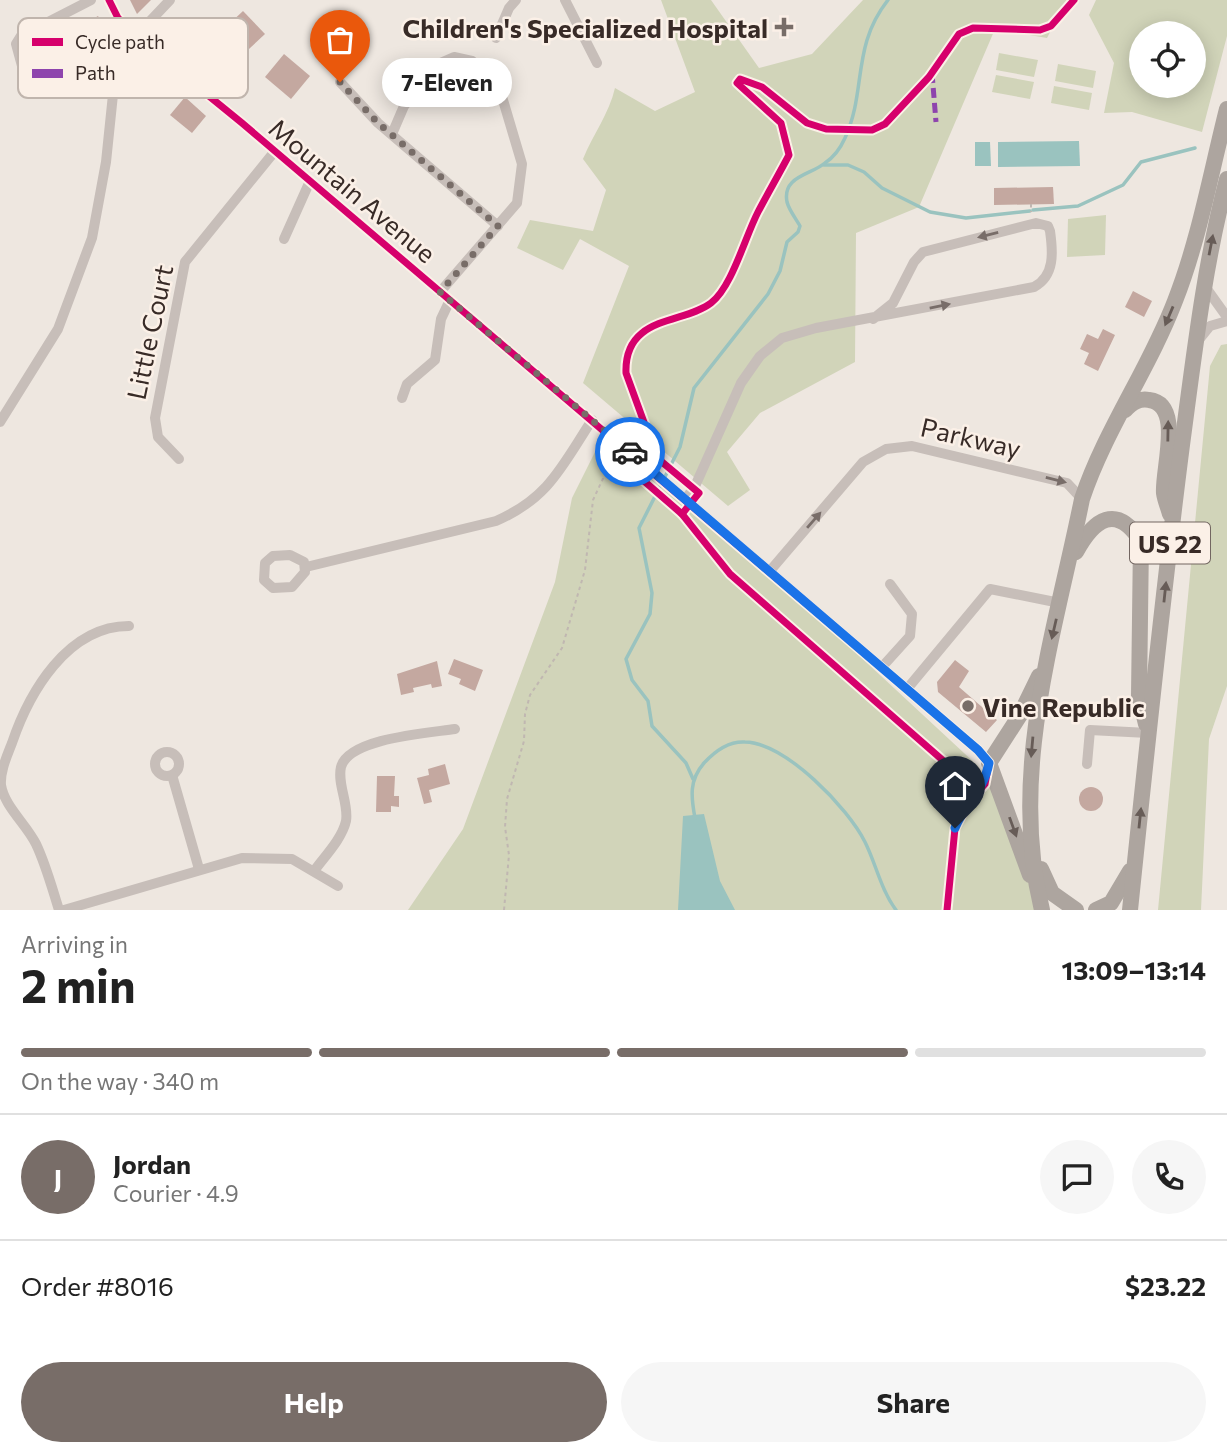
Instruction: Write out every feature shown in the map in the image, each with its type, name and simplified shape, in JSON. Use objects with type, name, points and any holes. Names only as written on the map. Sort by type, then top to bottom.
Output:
[{"type":"highway","points":[[1041,905],[1029,810],[1033,738],[1082,499],[1094,463],[1121,416],[1177,298],[1227,109]]},
{"type":"highway","name":"US 22","points":[[1130,910],[1172,523],[1204,285],[1227,178]]},
{"type":"highway","points":[[1121,416],[1135,401],[1148,400],[1159,404],[1168,416],[1164,493],[1172,523]]},
{"type":"highway","points":[[1068,570],[1084,537],[1097,523],[1109,518],[1120,518],[1132,527],[1141,541],[1139,695],[1148,733]]},
{"type":"highway","points":[[1041,905],[989,763],[1020,715],[1049,656]]},
{"type":"highway","points":[[1034,853],[1052,893],[1076,910]]},
{"type":"highway","points":[[1096,910],[1111,903],[1135,857]]},
{"type":"street","points":[[57,18],[92,0]]},
{"type":"street","name":"Mountain Avenue","points":[[108,0],[118,18]]},
{"type":"street","points":[[151,18],[170,0]]},
{"type":"street","points":[[496,38],[505,16],[516,0]]},
{"type":"street","points":[[565,0],[597,63]]},
{"type":"street","points":[[391,134],[404,106],[438,64],[454,57],[472,61],[491,75],[500,90],[522,164],[517,203],[445,296],[435,360],[407,384],[402,398]]},
{"type":"street","points":[[340,82],[391,134],[498,226]]},
{"type":"street","points":[[0,422],[58,329],[92,238],[106,162],[112,98]]},
{"type":"street","name":"Mountain Avenue","points":[[211,98],[882,667],[989,763]]},
{"type":"street","name":"Little Court","points":[[179,459],[158,437],[155,418],[180,276],[189,256],[275,151]]},
{"type":"street","points":[[284,239],[310,181]]},
{"type":"street","points":[[685,500],[699,477],[741,383],[770,346],[798,332],[873,319],[1034,287],[1045,281],[1051,271],[1050,231],[1036,223],[923,252],[914,262],[893,303],[873,319]]},
{"type":"street","points":[[1196,343],[1210,327],[1227,319],[1204,285]]},
{"type":"street","points":[[306,567],[496,521],[525,508],[551,482],[592,420]]},
{"type":"street","name":"Parkway","points":[[769,572],[863,462],[874,454],[898,446],[912,446],[1067,483],[1082,499]]},
{"type":"street","points":[[882,667],[910,636],[912,614],[890,583]]},
{"type":"street","points":[[907,689],[990,589],[1060,603]]},
{"type":"street","points":[[59,910],[36,845],[6,797],[1,783],[21,718],[43,680],[73,647],[98,631],[129,626]]},
{"type":"street","points":[[314,871],[342,831],[346,820],[340,771],[345,760],[367,744],[455,729]]},
{"type":"street","points":[[1087,764],[1090,730],[1148,733]]},
{"type":"street","points":[[947,910],[955,828],[968,803],[985,784],[989,763]]},
{"type":"street","points":[[172,775],[200,870]]},
{"type":"street","points":[[64,910],[232,860],[274,856],[292,859],[338,886]]},
{"type":"path","points":[[504,910],[509,855],[505,814],[524,741],[530,695],[562,648],[585,570],[593,500],[614,455],[622,462]]},
{"type":"green space","points":[[661,0],[711,0],[759,68],[812,54],[863,0],[1067,0],[1047,38],[995,29],[919,207],[856,233],[855,362],[760,413],[727,452],[750,490],[728,506],[583,383],[629,266],[580,239],[563,270],[517,248],[530,220],[593,231],[606,190],[583,159],[609,107],[615,88],[655,111],[695,92]]},
{"type":"green space","points":[[1096,0],[1227,0],[1227,36],[1202,132],[1132,112],[1104,113],[1114,63],[1089,15]]},
{"type":"green space","points":[[999,53],[1038,60],[1034,77],[996,70]]},
{"type":"green space","points":[[1058,64],[1096,71],[1093,88],[1055,81]]},
{"type":"green space","points":[[996,75],[1034,82],[1030,99],[992,92]]},
{"type":"green space","points":[[1054,86],[1092,93],[1089,110],[1051,103]]},
{"type":"green space","points":[[1106,215],[1105,255],[1067,257],[1068,219]]},
{"type":"green space","points":[[1227,344],[1227,686],[1209,739],[1201,910],[1158,910],[1210,366],[1221,345]]},
{"type":"green space","points":[[605,432],[769,572],[978,766],[1009,816],[1042,910],[408,910],[463,829],[555,582],[572,498]]},
{"type":"water","points":[[1079,141],[1080,166],[998,167],[998,142]]},
{"type":"water","points":[[975,142],[990,142],[991,166],[975,166]]},
{"type":"water","points":[[704,814],[720,881],[735,910],[678,910],[683,816]]},
{"type":"building","points":[[130,0],[151,0],[137,14]]},
{"type":"building","points":[[243,11],[265,34],[249,49],[248,18],[236,18]]},
{"type":"building","points":[[284,54],[310,76],[291,99],[265,77]]},
{"type":"building","points":[[186,98],[206,116],[192,133],[170,115]]},
{"type":"building","points":[[1053,187],[1054,204],[994,205],[994,188]]},
{"type":"building","points":[[1133,291],[1152,301],[1144,317],[1125,307]]},
{"type":"building","points":[[1103,329],[1115,335],[1098,371],[1084,364],[1089,353],[1080,349],[1087,334],[1098,339]]},
{"type":"building","points":[[454,659],[483,670],[475,691],[459,684],[461,679],[448,674]]},
{"type":"building","name":"Vine Republic","points":[[955,660],[969,671],[959,687],[997,720],[986,732],[938,692],[937,682]]},
{"type":"building","points":[[437,661],[442,686],[432,688],[431,684],[413,688],[414,692],[401,695],[397,674]]},
{"type":"building","points":[[445,764],[450,784],[429,790],[432,802],[424,804],[417,778],[429,775],[428,769]]},
{"type":"building","points":[[377,776],[395,776],[394,796],[399,796],[399,807],[391,806],[391,812],[376,812]]},
{"type":"building","points":[[1091,787],[1100,790],[1103,799],[1100,808],[1091,811],[1082,808],[1079,799],[1082,790]]},
{"type":"waterway","points":[[693,779],[686,763],[652,726],[648,701],[632,680],[626,659],[650,614],[652,593],[639,528],[680,447],[694,388],[768,294],[780,271],[787,242],[798,232],[800,226],[787,202],[789,187],[793,181],[828,161],[845,138],[856,103],[869,35],[876,17],[888,0]]},
{"type":"waterway","points":[[1033,210],[1078,206],[1123,185],[1141,162],[1195,148]]},
{"type":"waterway","points":[[824,165],[848,165],[864,172],[882,188],[930,212],[966,218],[1030,211]]},
{"type":"waterway","points":[[695,818],[692,789],[696,776],[704,763],[718,751],[733,743],[745,742],[779,753],[814,780],[857,828],[886,894],[896,910]]},
{"type":"marked path","points":[[932,73],[936,122]]},
{"type":"cycle path","points":[[109,0],[118,18]]},
{"type":"cycle path","points":[[682,514],[699,493],[662,462],[653,447],[626,373],[628,354],[645,331],[700,310],[719,296],[732,274],[758,212],[789,155],[781,123],[737,83],[740,79],[762,87],[807,123],[826,129],[872,130],[885,124],[929,77],[959,34],[973,28],[1040,30],[1051,26],[1074,0]]},
{"type":"cycle path","points":[[211,98],[978,750],[989,763],[985,784],[968,803],[955,828],[947,910]]},
{"type":"cycle path","points":[[614,455],[682,514],[730,574],[979,792]]},
{"type":"way so far","points":[[340,82],[378,123],[498,226],[440,292],[630,452]]},
{"type":"place","name":"Children's Specialized Hospital","points":[[784,27]]},
{"type":"place","name":"7-Eleven","points":[[340,82]]},
{"type":"place","name":"Vine Republic","points":[[968,706]]},
{"type":"route","points":[[630,452],[978,750],[989,763],[985,784],[968,803],[955,828]]}]
